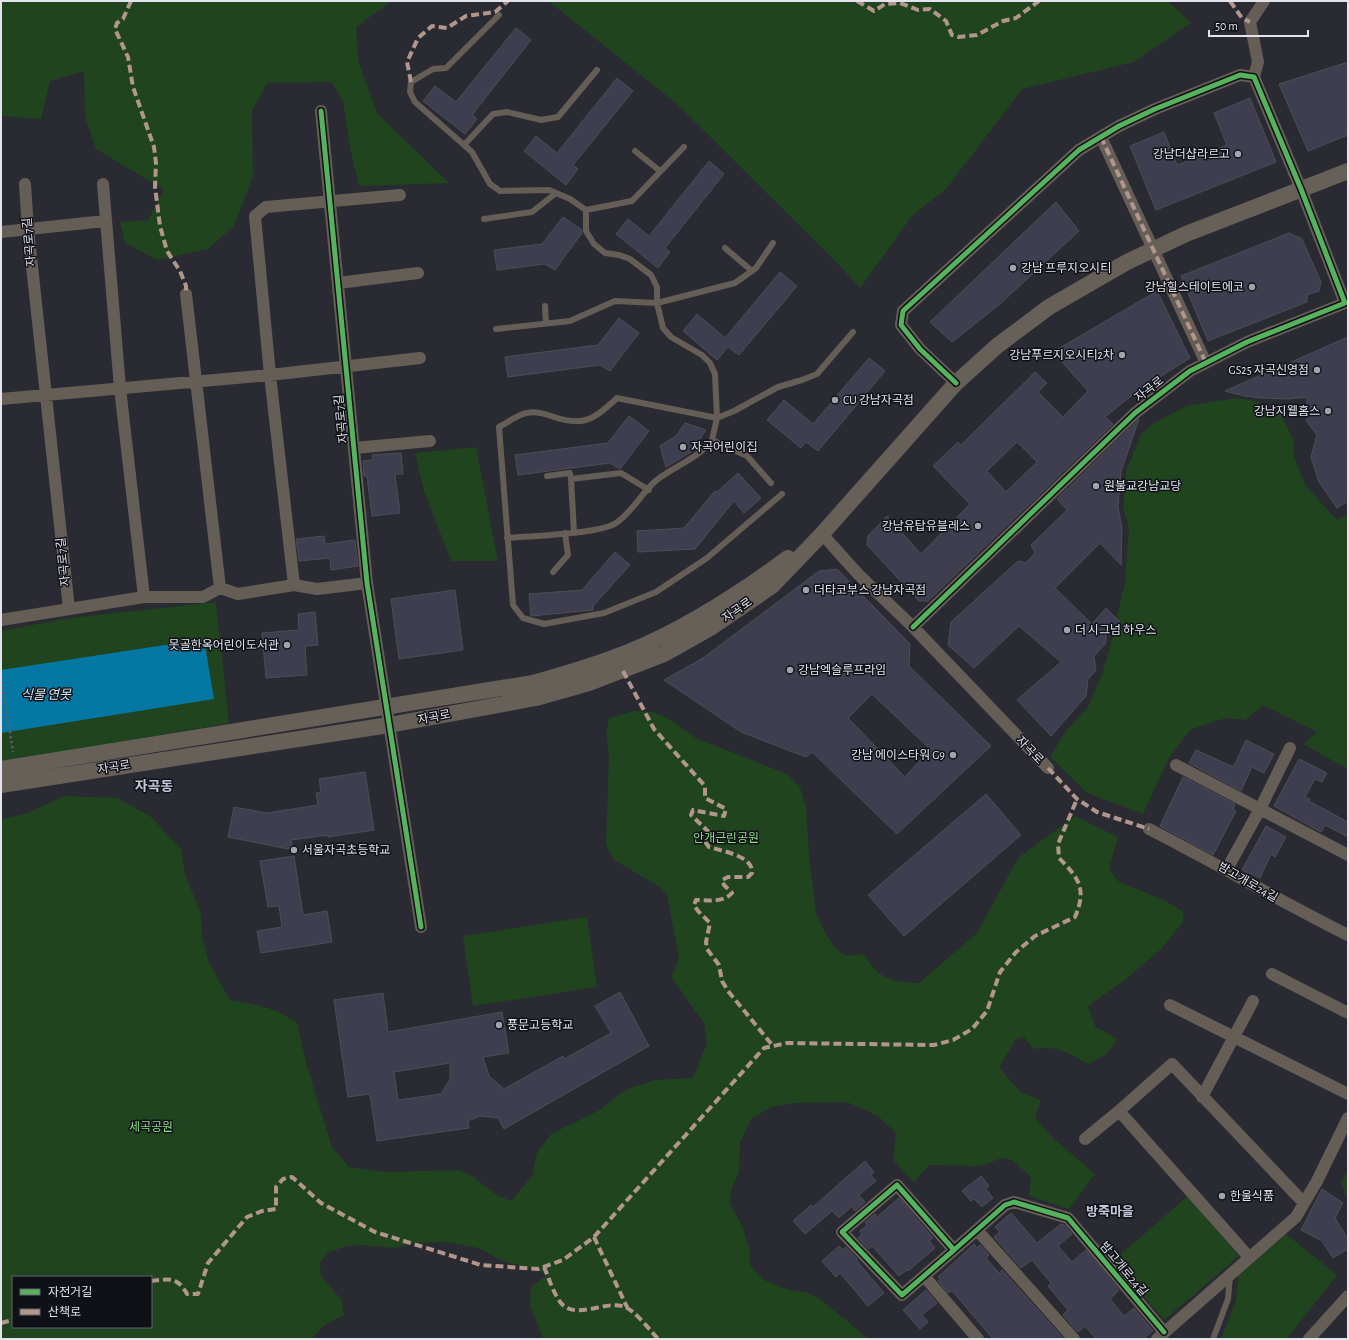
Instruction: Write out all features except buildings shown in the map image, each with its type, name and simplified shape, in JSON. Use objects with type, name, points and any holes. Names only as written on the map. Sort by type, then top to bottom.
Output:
[{"type":"main road","name":"자곡로","points":[[1,785],[389,725],[536,698],[589,683],[664,654],[712,627],[772,586],[822,534],[956,382],[997,346],[1049,307],[1127,262],[1186,234],[1348,171]]},
{"type":"main road","name":"자곡로","points":[[1,769],[533,683],[585,668],[631,651],[673,631],[753,582],[822,534]]},
{"type":"street","points":[[1264,1],[1250,22],[1258,62],[1254,77],[1301,189]]},
{"type":"street","points":[[956,382],[920,348],[901,325],[904,311],[1079,150],[1155,108],[1240,74],[1254,77]]},
{"type":"street","name":"자곡로7길","points":[[321,111],[367,583],[421,927]]},
{"type":"street","points":[[1101,137],[1152,250],[1206,363]]},
{"type":"street","name":"자곡로7길","points":[[25,184],[28,229],[45,395],[69,609]]},
{"type":"street","points":[[103,184],[120,388],[144,597]]},
{"type":"street","name":"자곡로","points":[[913,627],[1136,413],[1190,371],[1247,342],[1345,303],[1301,189]]},
{"type":"street","points":[[294,584],[270,375],[255,216],[266,207],[330,200],[400,195]]},
{"type":"street","points":[[1,232],[105,221]]},
{"type":"street","points":[[338,283],[418,273]]},
{"type":"street","points":[[186,294],[220,588]]},
{"type":"street","points":[[1,399],[270,375],[420,358]]},
{"type":"street","name":"자곡로7길","points":[[354,448],[430,441]]},
{"type":"street","name":"자곡로","points":[[822,534],[858,574],[913,627],[1048,768]]},
{"type":"street","points":[[1,620],[144,597],[203,597],[220,588],[238,594],[294,584],[317,589],[367,583]]},
{"type":"street","points":[[1227,869],[1260,809],[1290,748]]},
{"type":"street","points":[[1176,765],[1348,855]]},
{"type":"street","name":"밤고개로24길","points":[[1149,829],[1227,869],[1293,908],[1348,935]]},
{"type":"street","points":[[1272,974],[1348,1013]]},
{"type":"street","points":[[1202,1096],[1253,1001]]},
{"type":"street","points":[[1170,1004],[1348,1094]]},
{"type":"street","points":[[1085,1139],[1172,1064],[1304,1203]]},
{"type":"street","points":[[1119,1111],[1249,1257]]},
{"type":"street","name":"밤고개로24길","points":[[977,1230],[1005,1205],[1014,1202],[1068,1218],[1161,1336],[1296,1217],[1348,1118]]},
{"type":"street","points":[[954,1250],[897,1185],[842,1232],[902,1295],[924,1276],[954,1250],[977,1230],[1074,1339]]},
{"type":"street","points":[[924,1276],[978,1339]]},
{"type":"street","points":[[1309,1339],[1348,1296]]},
{"type":"lane","points":[[499,16],[446,68],[433,69],[411,82],[410,92],[415,102],[472,152],[490,184],[500,191],[549,190],[570,199],[586,210],[632,201],[684,147]]},
{"type":"lane","points":[[464,145],[493,114],[507,112],[541,120],[558,117],[597,70]]},
{"type":"lane","points":[[635,151],[660,171]]},
{"type":"lane","points":[[484,219],[532,212],[556,193]]},
{"type":"lane","points":[[507,538],[586,531],[615,524],[634,507],[657,480],[682,465],[708,446],[712,440],[717,418],[715,374],[710,363],[691,348],[671,337],[663,328],[657,303],[657,287],[651,274],[630,259],[619,255],[606,253],[594,244],[586,231],[586,210]]},
{"type":"lane","points":[[496,328],[570,321],[615,301],[657,303],[735,283],[756,268],[773,243]]},
{"type":"lane","points":[[725,248],[752,271]]},
{"type":"lane","points":[[545,306],[546,323]]},
{"type":"lane","points":[[782,494],[707,558],[656,592],[604,613],[544,624],[523,618],[513,605],[499,427],[526,413],[541,413],[568,422],[585,421],[602,412],[617,398],[717,418],[734,411],[778,387],[817,374],[853,332]]},
{"type":"lane","points":[[712,440],[746,456],[771,483]]},
{"type":"lane","points":[[547,476],[570,473],[574,532]]},
{"type":"lane","points":[[571,479],[621,473],[648,490]]},
{"type":"lane","points":[[553,572],[568,555],[565,533]]},
{"type":"lane","points":[[1213,1339],[1228,1299],[1230,1274]]},
{"type":"path","points":[[1,677],[13,753]]},
{"type":"green space","points":[[1,1],[392,1],[356,27],[358,60],[377,113],[449,183],[359,186],[350,148],[343,102],[331,82],[267,83],[252,111],[253,176],[234,226],[208,249],[157,260],[125,243],[120,222],[148,220],[164,190],[96,149],[85,117],[84,71],[50,81],[41,119],[1,116]]},
{"type":"green space","points":[[542,1],[1168,1],[1191,23],[1134,62],[1022,89],[947,188],[912,216],[860,288],[835,261],[678,105],[551,3]]},
{"type":"green space","points":[[1237,398],[1259,402],[1281,414],[1294,441],[1293,455],[1306,486],[1337,520],[1348,514],[1348,769],[1303,744],[1317,732],[1263,705],[1245,720],[1226,718],[1191,729],[1169,758],[1143,814],[1087,793],[1050,757],[1067,729],[1088,707],[1102,675],[1110,647],[1125,582],[1129,528],[1123,507],[1126,472],[1141,434],[1156,422],[1186,406]]},
{"type":"green space","points":[[476,447],[498,561],[451,561],[424,491],[415,453]]},
{"type":"green space","points":[[216,602],[229,723],[1,762],[1,631],[70,618]]},
{"type":"green space","name":"세곡공원","points":[[634,711],[653,712],[671,720],[696,738],[787,774],[800,787],[806,808],[809,855],[816,913],[824,931],[835,948],[846,956],[864,954],[874,969],[880,974],[887,978],[901,982],[919,983],[977,933],[1018,858],[1075,816],[1118,837],[1109,868],[1118,881],[1163,900],[1183,911],[1183,922],[1161,949],[1125,980],[1088,1006],[1095,1026],[1117,1039],[1107,1054],[1088,1064],[1068,1053],[1056,1049],[1033,1049],[1024,1037],[1016,1039],[999,1067],[1020,1092],[1041,1100],[1035,1118],[1053,1138],[1095,1174],[1069,1209],[1029,1196],[1031,1177],[1012,1160],[1001,1158],[984,1165],[974,1166],[929,1165],[914,1182],[893,1160],[896,1133],[878,1116],[847,1102],[795,1103],[771,1107],[751,1119],[740,1143],[739,1172],[732,1188],[730,1203],[742,1226],[749,1248],[750,1265],[764,1280],[786,1289],[808,1293],[820,1299],[869,1339],[543,1339],[530,1305],[531,1287],[548,1274],[503,1261],[478,1248],[446,1242],[414,1243],[394,1248],[361,1245],[344,1247],[329,1252],[320,1262],[321,1276],[341,1299],[344,1315],[323,1326],[312,1339],[1,1339],[1,819],[25,814],[64,796],[118,798],[151,817],[181,849],[185,874],[201,914],[202,936],[209,963],[230,1000],[257,1005],[273,1010],[297,1023],[307,1066],[332,1147],[349,1167],[386,1172],[459,1170],[475,1178],[498,1196],[511,1201],[532,1176],[537,1153],[551,1134],[598,1111],[627,1089],[655,1080],[693,1078],[707,1043],[704,1023],[671,977],[679,958],[667,895],[661,888],[613,859],[606,844],[609,753],[606,734],[609,718]]},
{"type":"green space","points":[[587,917],[597,987],[473,1006],[463,936]]},
{"type":"green space","points":[[1348,1170],[1348,1202],[1341,1182]]},
{"type":"green space","points":[[1188,1196],[1239,1256],[1164,1320],[1113,1261]]},
{"type":"green space","points":[[1286,1234],[1337,1275],[1287,1339],[1221,1339],[1236,1300],[1238,1276]]},
{"type":"water","name":"식물 연못","points":[[204,639],[214,699],[1,733],[1,670]]},
{"type":"marked path","points":[[131,1],[123,19],[117,23],[115,29],[128,57],[133,87],[154,147],[156,163],[155,187],[160,226],[167,251],[180,271],[186,286],[186,294]]},
{"type":"marked path","points":[[411,82],[407,62],[418,38],[432,26],[447,28],[466,16],[495,12],[508,1]]},
{"type":"marked path","points":[[857,1],[874,11],[885,4],[900,3],[918,10],[930,9],[946,21],[952,35],[959,37],[977,35],[1003,21],[1016,18],[1039,1]]},
{"type":"marked path","points":[[1230,1],[1242,18],[1250,22]]},
{"type":"marked path","points":[[1101,137],[1206,363]]},
{"type":"marked path","points":[[623,671],[654,729],[705,786],[705,798],[726,809],[724,816],[693,810],[691,815],[715,838],[706,843],[709,847],[743,858],[751,867],[752,873],[748,877],[728,877],[722,880],[724,885],[732,893],[728,896],[720,900],[696,900],[694,905],[710,923],[706,942],[707,949],[719,965],[722,981],[728,991],[773,1046]]},
{"type":"marked path","points":[[1048,768],[1077,799],[1097,812],[1149,829]]},
{"type":"marked path","points":[[152,1281],[168,1279],[176,1281],[187,1294],[198,1294],[208,1263],[247,1217],[262,1211],[276,1209],[276,1187],[283,1179],[292,1177],[321,1203],[375,1232],[481,1265],[538,1269],[563,1260],[594,1237],[764,1048],[787,1043],[934,1045],[953,1040],[972,1029],[987,1011],[1000,972],[1016,952],[1035,936],[1075,917],[1080,899],[1079,884],[1072,872],[1059,858],[1058,844],[1077,799]]},
{"type":"marked path","points":[[594,1237],[627,1307]]},
{"type":"marked path","points":[[544,1267],[556,1295],[561,1303],[567,1308],[583,1310],[617,1305],[625,1307],[638,1316],[658,1339]]},
{"type":"marked path","points":[[1,1323],[12,1320]]},
{"type":"cycle path","points":[[913,627],[1135,413],[1190,371],[1247,342],[1345,303],[1301,189],[1254,77],[1240,75],[1155,109],[1119,126],[1079,150],[903,311],[901,325],[920,349],[956,383]]},
{"type":"cycle path","points":[[321,111],[367,583],[421,927]]},
{"type":"cycle path","points":[[954,1250],[902,1295],[842,1232],[897,1185],[954,1250],[1005,1205],[1014,1202],[1068,1218],[1164,1332]]},
{"type":"place","name":"강남더샵라르고","points":[[1238,154]]},
{"type":"place","name":"강남 프루지오시티","points":[[1013,268]]},
{"type":"place","name":"강남힐스테이트에코","points":[[1252,287]]},
{"type":"place","name":"강남푸르지오시티2차","points":[[1122,355]]},
{"type":"place","name":"GS25 자곡신영점","points":[[1317,370]]},
{"type":"place","name":"CU 강남자곡점","points":[[835,400]]},
{"type":"place","name":"강남지웰홈스","points":[[1328,411]]},
{"type":"place","name":"자곡어린이집","points":[[683,447]]},
{"type":"place","name":"원불교강남교당","points":[[1096,486]]},
{"type":"place","name":"강남유탑유블레스","points":[[978,526]]},
{"type":"place","name":"더타코부스 강남자곡점","points":[[806,590]]},
{"type":"place","name":"더 시그넘 하우스","points":[[1067,630]]},
{"type":"place","name":"못골한옥어린이도서관","points":[[287,645]]},
{"type":"place","name":"강남엑슬루프라임","points":[[790,670]]},
{"type":"place","name":"강남 에이스타워 G9","points":[[953,755]]},
{"type":"place","name":"서울자곡초등학교","points":[[294,850]]},
{"type":"place","name":"풍문고등학교","points":[[499,1025]]},
{"type":"place","name":"한울식품","points":[[1222,1196]]},
{"type":"district","name":"자곡동","points":[[154,786]]},
{"type":"district","name":"방죽마을","points":[[1110,1211]]},
{"type":"park label","name":"안개근린공원","points":[[726,838]]}]
